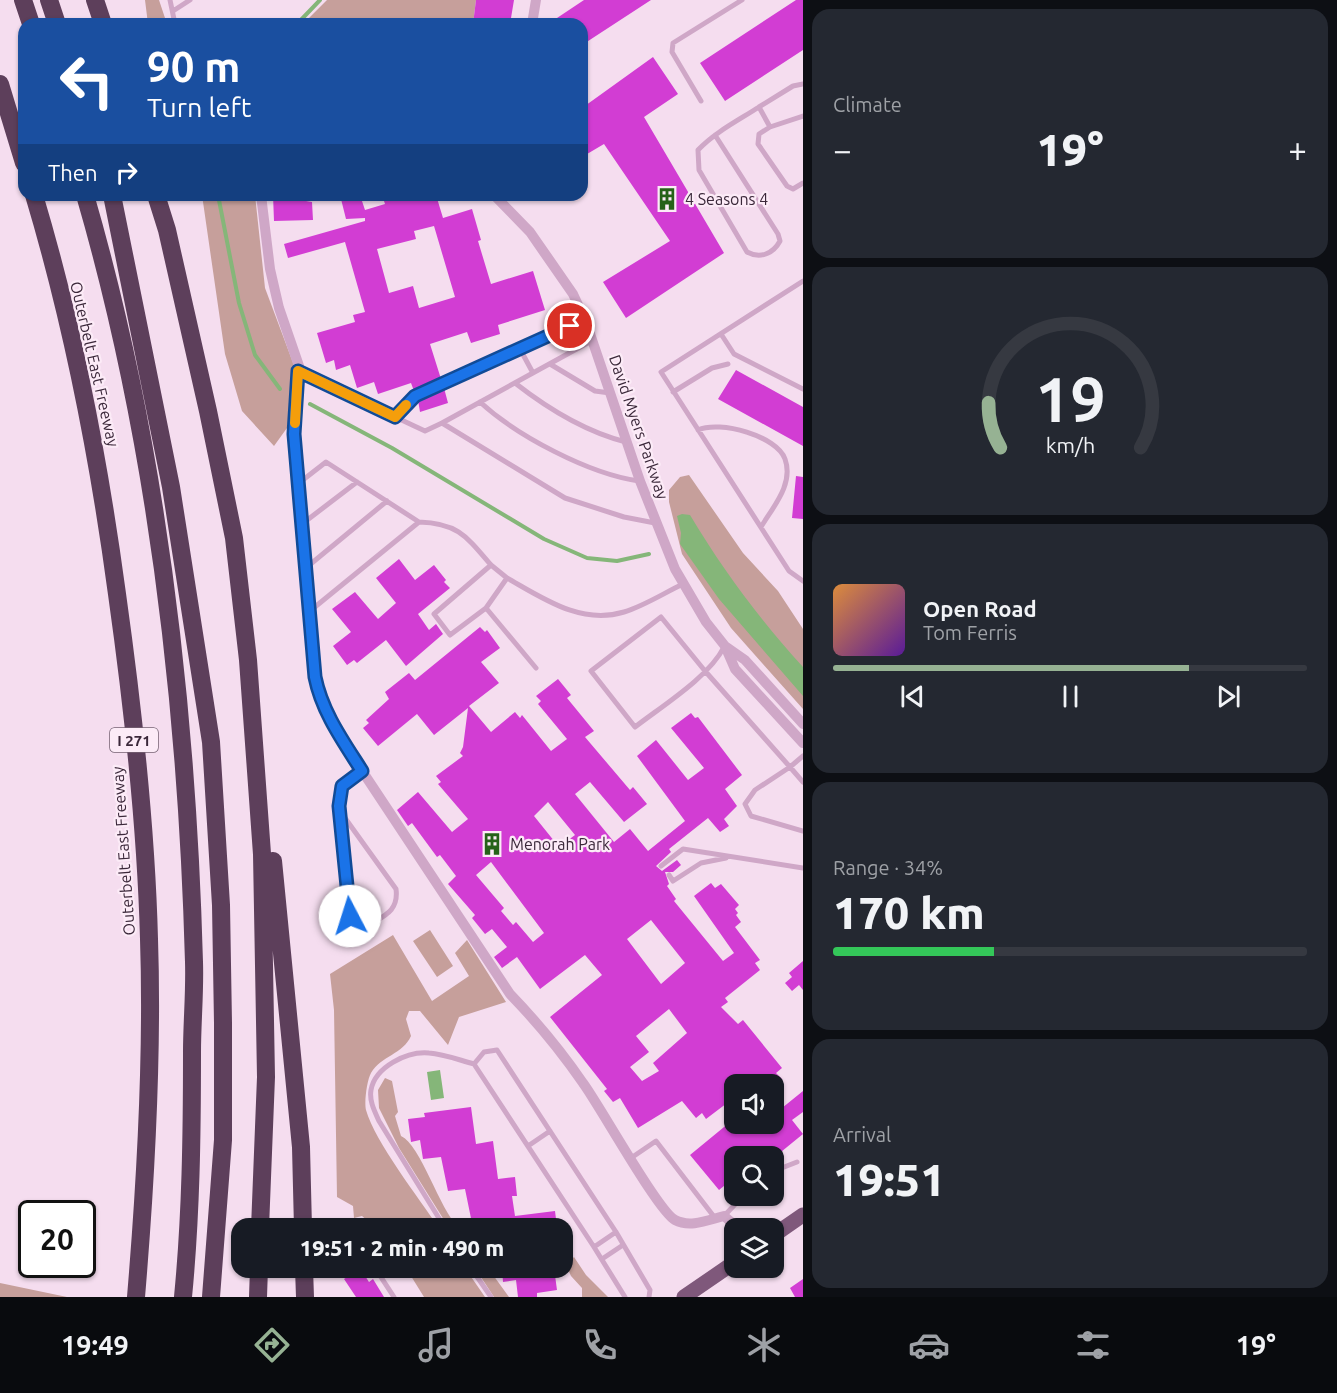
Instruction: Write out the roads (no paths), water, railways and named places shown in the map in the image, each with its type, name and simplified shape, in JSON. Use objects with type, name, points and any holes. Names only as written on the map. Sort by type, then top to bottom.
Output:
[{"type":"highway","points":[[22,0],[29,18]]},
{"type":"highway","points":[[48,0],[55,18]]},
{"type":"highway","points":[[95,0],[101,18]]},
{"type":"highway","points":[[0,84],[18,143]]},
{"type":"highway","name":"Outerbelt East Freeway","points":[[36,201],[74,350],[103,492],[125,652],[139,786],[149,938],[150,1084],[136,1297]]},
{"type":"highway","points":[[88,201],[109,277],[144,461],[169,623],[180,726],[189,840],[194,965],[193,1126],[189,1238],[183,1297]]},
{"type":"highway","points":[[113,201],[171,487],[211,742],[220,906],[223,1140],[211,1297]]},
{"type":"highway","points":[[157,201],[208,411],[234,538],[279,912],[301,1147],[303,1218]]},
{"type":"highway","points":[[248,660],[262,854],[266,1077],[260,1218]]},
{"type":"highway","points":[[258,1297],[259,1278]]},
{"type":"highway","points":[[304,1278],[305,1297]]},
{"type":"main road","points":[[784,1228],[803,1215]]},
{"type":"main road","points":[[684,1297],[724,1270]]},
{"type":"street","points":[[533,18],[536,0]]},
{"type":"street","points":[[262,201],[270,269],[298,371],[294,434],[319,697],[362,771],[510,994],[543,1029],[583,1082],[673,1219],[688,1224],[720,1217],[724,1219]]},
{"type":"street","name":"David Myers Parkway","points":[[500,201],[530,232],[556,267],[586,322],[640,481],[683,584],[706,622],[725,646],[735,669],[803,743]]},
{"type":"street","name":"David Myers Parkway","points":[[725,646],[745,660],[803,724]]},
{"type":"lane","points":[[170,0],[174,18]]},
{"type":"lane","points":[[173,10],[190,0]]},
{"type":"lane","points":[[701,101],[672,52],[673,43],[742,0]]},
{"type":"lane","points":[[716,135],[778,234],[780,241],[776,248],[763,255],[755,256],[747,252],[699,170],[699,150],[716,135],[759,107],[793,86],[803,84]]},
{"type":"lane","points":[[759,107],[770,127]]},
{"type":"lane","points":[[803,116],[770,127],[759,134],[758,144],[787,186],[793,189],[803,183]]},
{"type":"lane","points":[[802,578],[789,571],[661,372],[803,281]]},
{"type":"lane","points":[[395,417],[415,396],[570,326],[586,322]]},
{"type":"lane","points":[[721,334],[734,354],[803,389]]},
{"type":"lane","points":[[298,371],[425,431],[592,340]]},
{"type":"lane","points":[[520,349],[533,373]]},
{"type":"lane","points":[[550,364],[595,391],[612,394]]},
{"type":"lane","points":[[673,392],[712,368],[728,364]]},
{"type":"lane","points":[[515,383],[537,399],[586,426],[628,442]]},
{"type":"lane","points":[[480,402],[500,418],[576,463],[619,478],[640,481]]},
{"type":"lane","points":[[442,423],[565,498],[624,517],[657,523]]},
{"type":"lane","points":[[698,430],[706,426],[724,426],[743,430],[779,449],[785,460],[784,491],[761,527]]},
{"type":"lane","points":[[299,483],[326,462],[419,522],[440,522],[469,538],[491,565],[507,578],[559,607],[599,617],[626,612],[683,584]]},
{"type":"lane","points":[[302,524],[357,482]]},
{"type":"lane","points":[[306,568],[387,501]]},
{"type":"lane","points":[[310,612],[419,522]]},
{"type":"lane","points":[[491,565],[434,614],[450,635],[486,608],[507,578]]},
{"type":"lane","points":[[486,608],[536,668]]},
{"type":"lane","points":[[725,646],[717,661],[705,671],[635,728],[591,671],[661,617],[705,671],[803,782]]},
{"type":"lane","points":[[803,756],[755,790],[746,804],[751,816],[803,831]]},
{"type":"lane","points":[[340,811],[396,889],[397,900],[394,910],[366,927],[355,922],[350,916],[340,811],[342,786],[362,771]]},
{"type":"lane","points":[[661,866],[679,850],[803,868]]},
{"type":"lane","points":[[669,875],[673,881],[701,863],[731,857]]},
{"type":"lane","points":[[474,1064],[484,1052],[497,1050],[616,1232],[650,1290],[649,1297]]},
{"type":"lane","points":[[439,1218],[379,1121],[373,1106],[371,1091],[376,1078],[384,1068],[410,1056],[426,1052],[474,1064],[625,1297]]},
{"type":"lane","points":[[528,1146],[550,1131]]},
{"type":"lane","points":[[631,1158],[656,1142],[720,1217],[732,1206]]},
{"type":"lane","points":[[784,1167],[797,1162]]},
{"type":"lane","points":[[594,1247],[616,1232]]},
{"type":"lane","points":[[602,1259],[623,1245]]},
{"type":"lane","points":[[382,1278],[394,1297]]},
{"type":"lane","points":[[478,1278],[491,1297]]},
{"type":"waterway","points":[[303,18],[320,0]]},
{"type":"waterway","points":[[219,201],[239,303],[255,355],[280,389]]},
{"type":"waterway","points":[[310,404],[392,448],[544,539],[587,558],[617,561],[649,554]]},
{"type":"place","name":"4 Seasons 4","points":[[667,199]]},
{"type":"place","name":"Menorah Park","points":[[492,844]]}]
